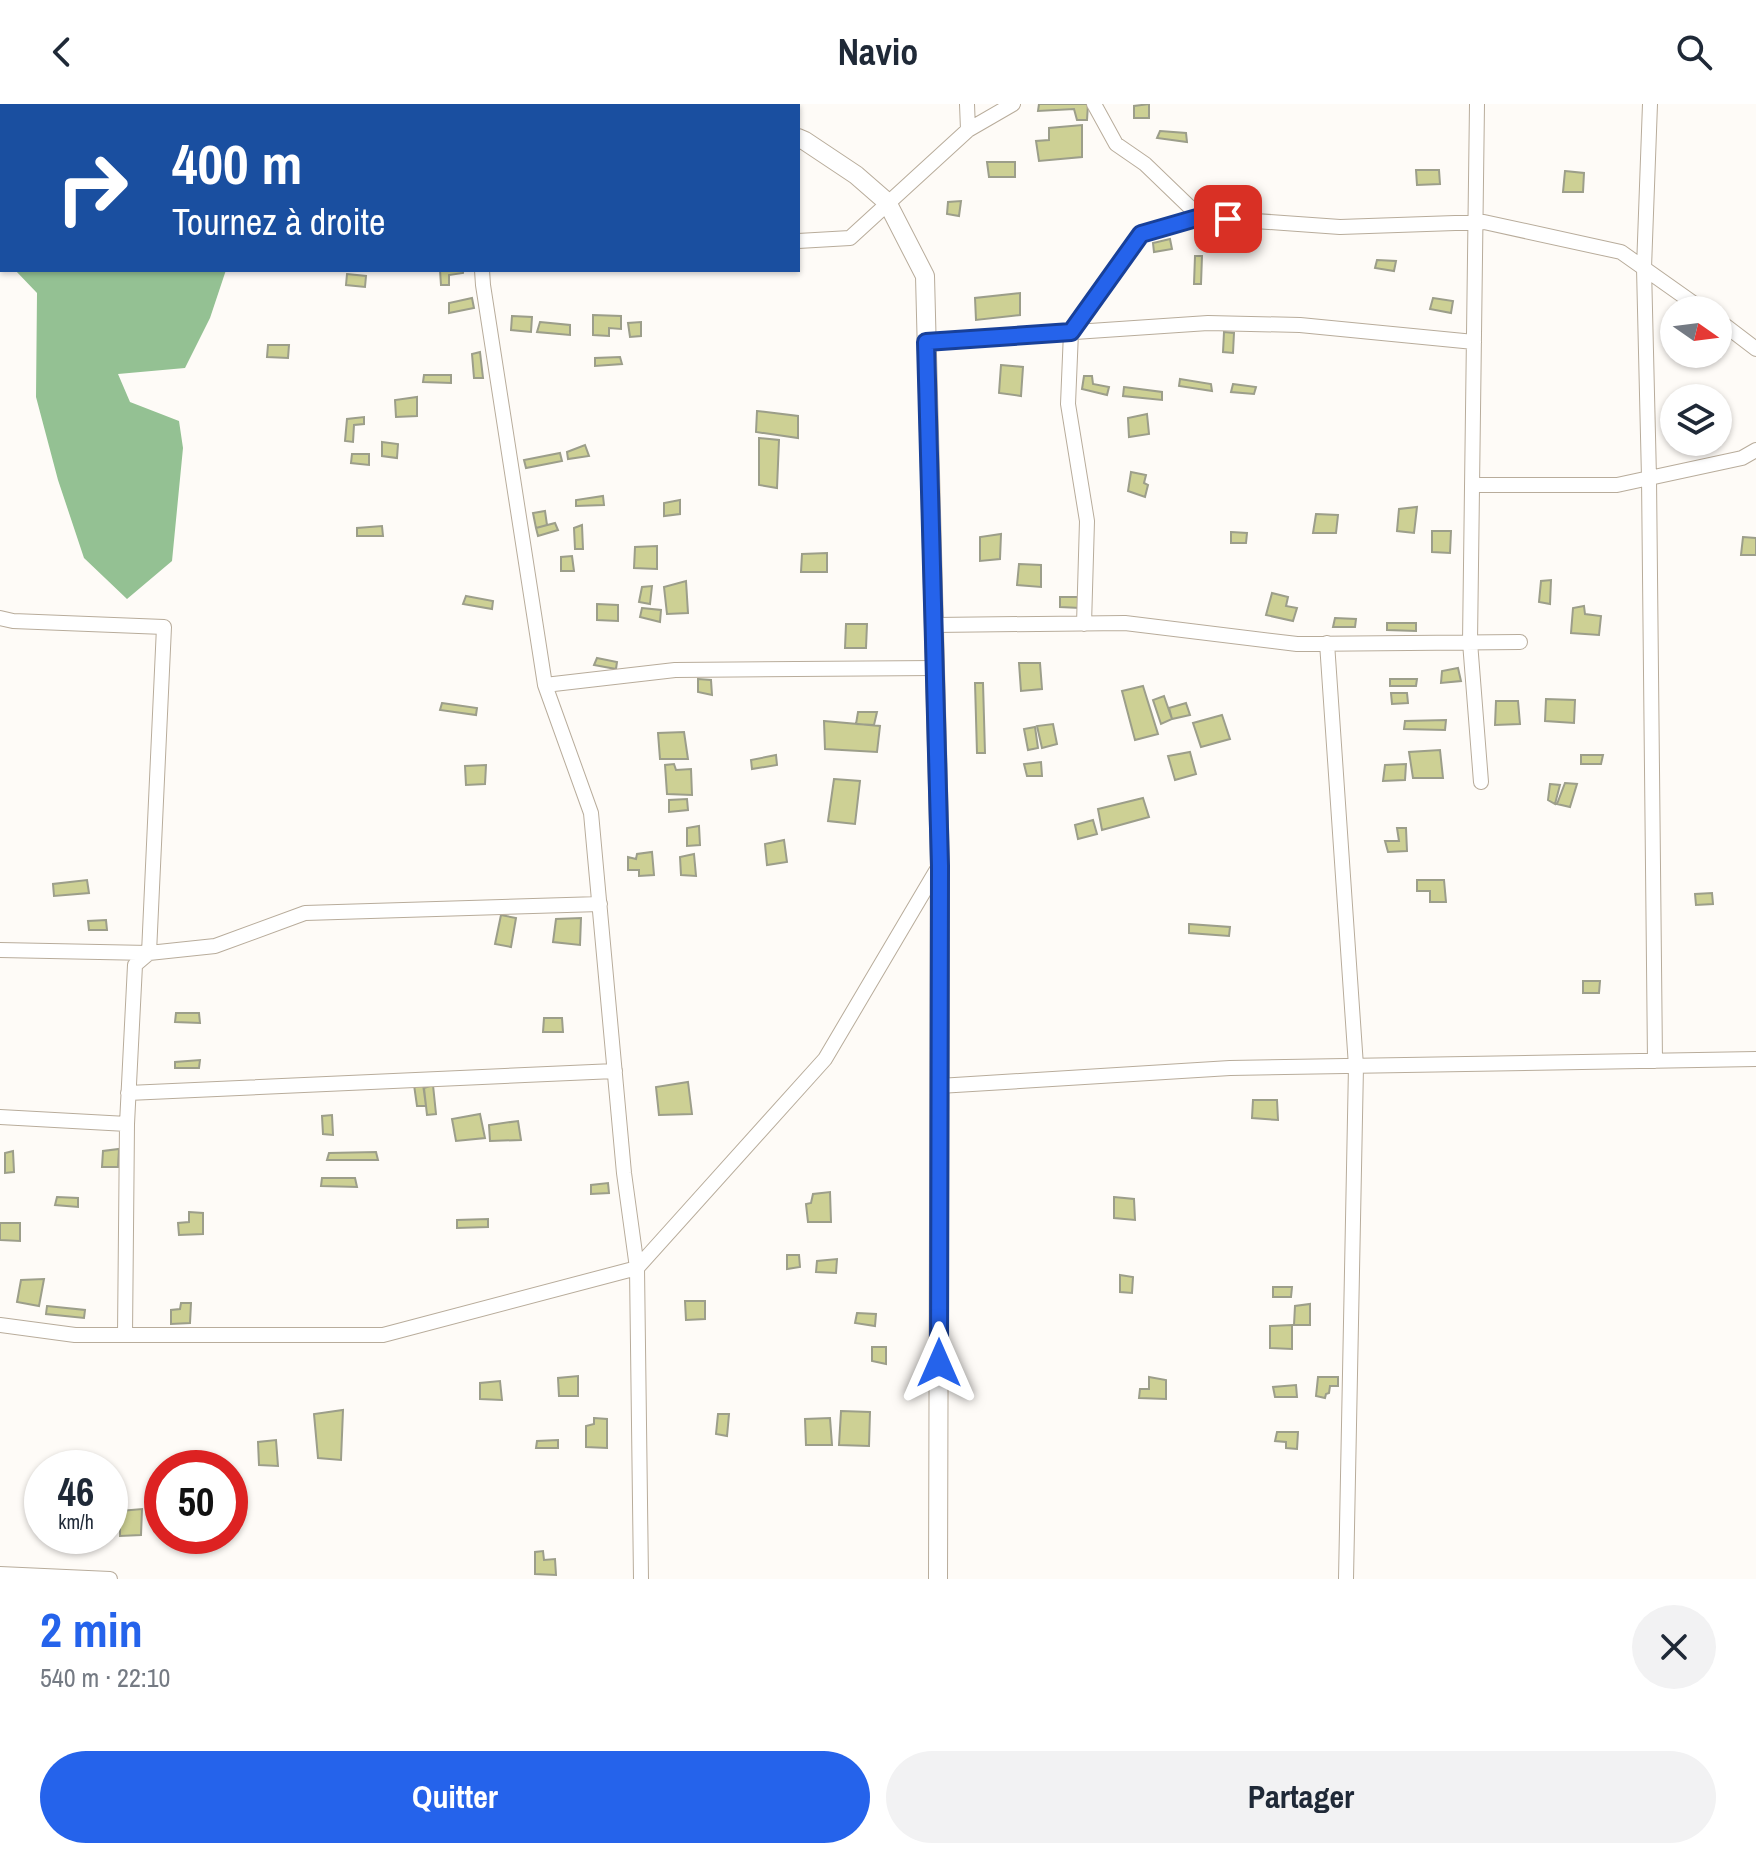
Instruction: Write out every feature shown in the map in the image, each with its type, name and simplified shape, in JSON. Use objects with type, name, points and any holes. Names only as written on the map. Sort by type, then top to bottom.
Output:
[{"type":"main road","points":[[800,139],[856,175],[887,202],[925,276],[940,866],[938,1579]]},
{"type":"street","points":[[967,104],[968,130]]},
{"type":"street","points":[[800,241],[850,238],[968,130],[1013,104]]},
{"type":"street","points":[[1094,104],[1116,144],[1145,164],[1200,217]]},
{"type":"street","points":[[1477,104],[1470,642],[1481,782]]},
{"type":"street","points":[[1650,104],[1644,268],[1655,1061]]},
{"type":"street","points":[[1084,624],[1087,521],[1068,404],[1071,332],[1141,234],[1200,217],[1340,227],[1484,222],[1621,252],[1683,296]]},
{"type":"street","points":[[482,272],[545,685],[591,813],[624,1173],[637,1268],[641,1579]]},
{"type":"street","points":[[926,342],[1208,323],[1300,325],[1474,342]]},
{"type":"street","points":[[1732,331],[1756,349]]},
{"type":"street","points":[[1472,485],[1617,485],[1742,458],[1756,450]]},
{"type":"street","points":[[0,618],[164,627],[149,953],[135,965],[127,1124],[125,1335]]},
{"type":"street","points":[[934,625],[1125,623],[1297,644],[1520,642]]},
{"type":"street","points":[[1327,643],[1356,1066],[1346,1579]]},
{"type":"street","points":[[545,685],[675,670],[935,668]]},
{"type":"street","points":[[0,1325],[75,1335],[383,1335],[637,1268],[825,1059],[940,866]]},
{"type":"street","points":[[0,950],[149,953],[215,946],[305,913],[600,904]]},
{"type":"street","points":[[939,1086],[1230,1068],[1756,1059]]},
{"type":"street","points":[[128,1093],[615,1071]]},
{"type":"street","points":[[0,1117],[127,1124]]},
{"type":"street","points":[[0,1574],[110,1579]]},
{"type":"shaded area","points":[[17,272],[225,272],[210,318],[185,368],[118,374],[130,402],[179,421],[183,448],[172,561],[127,599],[84,558],[58,480],[36,397],[37,293]]},
{"type":"building","points":[[1039,104],[1088,104],[1087,120],[1077,120],[1074,109],[1038,111]]},
{"type":"building","points":[[1149,104],[1149,118],[1134,118],[1134,106]]},
{"type":"building","points":[[1082,125],[1082,157],[1039,161],[1036,141],[1049,140],[1049,128]]},
{"type":"building","points":[[1160,131],[1186,133],[1187,142],[1157,138]]},
{"type":"building","points":[[987,162],[1015,162],[1015,177],[989,177]]},
{"type":"building","points":[[1416,170],[1439,170],[1440,184],[1417,185]]},
{"type":"building","points":[[1565,171],[1584,173],[1583,192],[1563,192]]},
{"type":"building","points":[[961,201],[959,216],[947,214],[948,202]]},
{"type":"building","points":[[1170,239],[1172,249],[1154,252],[1153,243]]},
{"type":"building","points":[[1195,256],[1202,256],[1201,284],[1194,284]]},
{"type":"building","points":[[1377,260],[1396,261],[1394,271],[1375,268]]},
{"type":"building","points":[[440,272],[463,272],[449,275],[449,285],[441,285]]},
{"type":"building","points":[[347,274],[366,276],[365,287],[346,285]]},
{"type":"building","points":[[1020,293],[1020,315],[976,320],[975,298]]},
{"type":"building","points":[[472,298],[474,308],[449,313],[449,303]]},
{"type":"building","points":[[1433,298],[1453,301],[1451,313],[1430,309]]},
{"type":"building","points":[[593,315],[621,316],[621,329],[609,328],[609,336],[593,335]]},
{"type":"building","points":[[512,316],[532,317],[531,332],[511,330]]},
{"type":"building","points":[[540,322],[570,325],[570,335],[537,332]]},
{"type":"building","points":[[641,322],[641,336],[630,337],[628,323]]},
{"type":"building","points":[[1224,332],[1234,333],[1233,353],[1223,352]]},
{"type":"building","points":[[268,345],[289,345],[288,358],[267,357]]},
{"type":"building","points":[[480,352],[483,378],[474,378],[472,354]]},
{"type":"building","points":[[620,357],[622,364],[595,366],[595,358]]},
{"type":"building","points":[[1001,365],[1023,367],[1021,396],[999,393]]},
{"type":"building","points":[[424,375],[451,375],[451,383],[423,382]]},
{"type":"building","points":[[1084,376],[1092,376],[1093,384],[1109,387],[1107,395],[1082,389]]},
{"type":"building","points":[[1180,379],[1211,384],[1212,391],[1179,386]]},
{"type":"building","points":[[1233,384],[1256,387],[1254,394],[1231,392]]},
{"type":"building","points":[[1124,387],[1162,392],[1162,400],[1123,396]]},
{"type":"building","points":[[417,397],[417,416],[396,417],[395,400]]},
{"type":"building","points":[[757,411],[798,416],[798,438],[756,432]]},
{"type":"building","points":[[1147,414],[1149,434],[1129,437],[1128,418]]},
{"type":"building","points":[[364,417],[364,424],[354,425],[353,442],[345,441],[347,419]]},
{"type":"building","points":[[759,438],[779,440],[777,488],[759,485]]},
{"type":"building","points":[[382,442],[398,444],[397,458],[382,456]]},
{"type":"building","points":[[585,445],[589,456],[568,459],[567,452]]},
{"type":"building","points":[[560,453],[562,461],[526,468],[524,460]]},
{"type":"building","points":[[352,454],[369,454],[369,465],[351,463]]},
{"type":"building","points":[[1131,472],[1146,475],[1144,483],[1148,485],[1145,497],[1128,491]]},
{"type":"building","points":[[603,496],[604,505],[576,506],[576,500]]},
{"type":"building","points":[[680,500],[680,514],[664,516],[664,503]]},
{"type":"building","points":[[1417,507],[1414,533],[1397,531],[1399,509]]},
{"type":"building","points":[[545,511],[547,525],[536,528],[533,513]]},
{"type":"building","points":[[1316,514],[1338,515],[1336,533],[1313,533]]},
{"type":"building","points":[[555,523],[558,530],[538,536],[536,528]]},
{"type":"building","points":[[582,525],[583,549],[575,549],[574,528]]},
{"type":"building","points":[[382,526],[383,536],[357,536],[357,528]]},
{"type":"building","points":[[1432,531],[1451,531],[1450,553],[1432,552]]},
{"type":"building","points":[[1231,532],[1247,533],[1246,543],[1231,543]]},
{"type":"building","points":[[1001,534],[1000,559],[980,561],[980,537]]},
{"type":"building","points":[[1743,537],[1756,538],[1756,555],[1741,555]]},
{"type":"building","points":[[657,546],[657,569],[634,568],[635,547]]},
{"type":"building","points":[[827,553],[827,572],[801,572],[802,554]]},
{"type":"building","points":[[572,556],[574,571],[561,571],[561,557]]},
{"type":"building","points":[[1019,564],[1041,565],[1041,587],[1017,585]]},
{"type":"building","points":[[1551,580],[1550,604],[1539,602],[1541,581]]},
{"type":"building","points":[[686,581],[688,613],[667,614],[664,587]]},
{"type":"building","points":[[652,586],[650,604],[639,602],[642,587]]},
{"type":"building","points":[[1272,593],[1288,597],[1286,606],[1297,608],[1293,621],[1266,615]]},
{"type":"building","points":[[466,596],[493,601],[492,609],[463,604]]},
{"type":"building","points":[[1060,597],[1081,597],[1080,608],[1060,607]]},
{"type":"building","points":[[597,604],[618,605],[618,621],[597,620]]},
{"type":"building","points":[[1584,606],[1585,614],[1601,616],[1599,635],[1571,633],[1573,608]]},
{"type":"building","points":[[642,608],[661,610],[660,622],[640,617]]},
{"type":"building","points":[[1335,618],[1356,619],[1355,627],[1333,627]]},
{"type":"building","points":[[1387,623],[1416,623],[1416,631],[1387,630]]},
{"type":"building","points":[[846,624],[867,624],[866,648],[845,648]]},
{"type":"building","points":[[597,658],[617,662],[616,669],[594,665]]},
{"type":"building","points":[[1019,663],[1040,663],[1042,689],[1021,691]]},
{"type":"building","points":[[1458,668],[1461,681],[1441,683],[1442,671]]},
{"type":"building","points":[[698,679],[711,680],[712,695],[698,692]]},
{"type":"building","points":[[1390,679],[1417,679],[1416,686],[1390,686]]},
{"type":"building","points":[[975,683],[983,683],[985,753],[977,753]]},
{"type":"building","points":[[1143,686],[1158,734],[1135,740],[1122,691]]},
{"type":"building","points":[[1391,693],[1407,693],[1408,703],[1392,704]]},
{"type":"building","points":[[1164,696],[1172,719],[1161,724],[1153,700]]},
{"type":"building","points":[[1546,699],[1575,700],[1574,723],[1545,721]]},
{"type":"building","points":[[1496,701],[1518,701],[1520,724],[1495,725]]},
{"type":"building","points":[[442,703],[477,708],[476,715],[440,710]]},
{"type":"building","points":[[1186,703],[1190,715],[1172,719],[1169,708]]},
{"type":"building","points":[[858,712],[877,712],[874,725],[856,724]]},
{"type":"building","points":[[1222,715],[1230,739],[1201,747],[1193,723]]},
{"type":"building","points":[[1446,720],[1445,730],[1404,729],[1405,721]]},
{"type":"building","points":[[824,721],[880,726],[877,752],[825,749]]},
{"type":"building","points":[[1053,724],[1057,744],[1042,748],[1037,726]]},
{"type":"building","points":[[1035,727],[1038,748],[1028,750],[1024,729]]},
{"type":"building","points":[[684,732],[688,759],[660,759],[658,733]]},
{"type":"building","points":[[1440,750],[1443,778],[1413,778],[1409,752]]},
{"type":"building","points":[[1190,752],[1196,774],[1175,780],[1168,756]]},
{"type":"building","points":[[776,755],[777,765],[752,769],[751,760]]},
{"type":"building","points":[[1581,755],[1603,755],[1601,764],[1581,764]]},
{"type":"building","points":[[1041,762],[1042,776],[1027,776],[1024,764]]},
{"type":"building","points":[[674,764],[676,770],[691,769],[692,795],[667,794],[665,765]]},
{"type":"building","points":[[1406,764],[1405,780],[1383,781],[1385,765]]},
{"type":"building","points":[[486,765],[485,784],[466,785],[465,766]]},
{"type":"building","points":[[834,779],[860,781],[855,824],[828,821]]},
{"type":"building","points":[[1565,783],[1577,784],[1570,807],[1557,804]]},
{"type":"building","points":[[1550,784],[1560,785],[1555,804],[1548,800]]},
{"type":"building","points":[[1143,798],[1149,817],[1102,830],[1098,809]]},
{"type":"building","points":[[687,799],[688,810],[669,812],[669,800]]},
{"type":"building","points":[[1093,820],[1097,834],[1078,839],[1075,825]]},
{"type":"building","points":[[699,826],[700,845],[687,846],[687,828]]},
{"type":"building","points":[[1397,828],[1406,828],[1407,851],[1388,852],[1385,841],[1399,841]]},
{"type":"building","points":[[784,840],[787,862],[767,865],[765,844]]},
{"type":"building","points":[[652,852],[654,875],[639,876],[639,870],[628,870],[628,857],[636,859],[637,854]]},
{"type":"building","points":[[694,854],[696,876],[681,875],[680,857]]},
{"type":"building","points":[[87,880],[89,893],[54,896],[53,884]]},
{"type":"building","points":[[1417,880],[1444,880],[1446,902],[1430,902],[1430,891],[1417,891]]},
{"type":"building","points":[[1712,893],[1713,904],[1696,905],[1695,894]]},
{"type":"building","points":[[501,915],[516,918],[511,947],[495,944]]},
{"type":"building","points":[[581,918],[580,945],[553,942],[556,919]]},
{"type":"building","points":[[106,920],[107,930],[89,930],[88,921]]},
{"type":"building","points":[[1189,924],[1230,927],[1229,936],[1189,933]]},
{"type":"building","points":[[1583,981],[1600,981],[1599,993],[1583,993]]},
{"type":"building","points":[[176,1013],[199,1013],[200,1023],[175,1022]]},
{"type":"building","points":[[544,1018],[562,1018],[563,1032],[543,1032]]},
{"type":"building","points":[[200,1060],[199,1068],[175,1068],[175,1062]]},
{"type":"building","points":[[688,1082],[692,1114],[659,1115],[656,1087]]},
{"type":"building","points":[[423,1084],[426,1106],[417,1106],[414,1085]]},
{"type":"building","points":[[433,1085],[436,1114],[427,1115],[424,1088]]},
{"type":"building","points":[[1253,1100],[1277,1100],[1278,1120],[1252,1118]]},
{"type":"building","points":[[480,1114],[485,1138],[456,1141],[452,1119]]},
{"type":"building","points":[[332,1115],[333,1135],[323,1134],[322,1116]]},
{"type":"building","points":[[518,1121],[521,1140],[490,1141],[489,1125]]},
{"type":"building","points":[[119,1149],[118,1167],[102,1167],[103,1151]]},
{"type":"building","points":[[13,1151],[14,1172],[5,1173],[5,1153]]},
{"type":"building","points":[[376,1152],[378,1160],[327,1160],[329,1153]]},
{"type":"building","points":[[322,1178],[355,1178],[357,1187],[321,1186]]},
{"type":"building","points":[[608,1183],[609,1193],[591,1194],[591,1185]]},
{"type":"building","points":[[830,1192],[831,1222],[808,1222],[806,1204],[811,1203],[813,1194]]},
{"type":"building","points":[[57,1197],[78,1198],[78,1207],[55,1205]]},
{"type":"building","points":[[1114,1197],[1134,1199],[1135,1220],[1114,1218]]},
{"type":"building","points":[[189,1212],[203,1213],[203,1234],[179,1235],[178,1223],[189,1222]]},
{"type":"building","points":[[488,1219],[488,1227],[457,1228],[457,1220]]},
{"type":"building","points":[[0,1223],[20,1223],[20,1241],[0,1240]]},
{"type":"building","points":[[787,1255],[799,1255],[800,1267],[787,1269]]},
{"type":"building","points":[[837,1259],[836,1273],[816,1272],[817,1261]]},
{"type":"building","points":[[1120,1275],[1133,1277],[1132,1293],[1120,1292]]},
{"type":"building","points":[[44,1279],[39,1306],[17,1302],[21,1280]]},
{"type":"building","points":[[1273,1287],[1292,1287],[1291,1297],[1273,1297]]},
{"type":"building","points":[[685,1301],[705,1301],[705,1319],[686,1320]]},
{"type":"building","points":[[181,1303],[191,1303],[190,1323],[171,1324],[171,1310],[180,1309]]},
{"type":"building","points":[[1310,1304],[1310,1325],[1294,1325],[1295,1306]]},
{"type":"building","points":[[47,1306],[85,1310],[84,1318],[46,1314]]},
{"type":"building","points":[[857,1313],[876,1314],[875,1326],[855,1323]]},
{"type":"building","points":[[1292,1325],[1292,1349],[1270,1348],[1270,1326]]},
{"type":"building","points":[[872,1347],[886,1347],[886,1364],[872,1361]]},
{"type":"building","points":[[578,1376],[578,1396],[559,1396],[558,1378]]},
{"type":"building","points":[[1149,1377],[1166,1380],[1166,1399],[1139,1398],[1140,1389],[1149,1389]]},
{"type":"building","points":[[1318,1377],[1338,1377],[1338,1386],[1330,1386],[1325,1398],[1316,1396]]},
{"type":"building","points":[[500,1381],[502,1400],[480,1399],[480,1383]]},
{"type":"building","points":[[1296,1385],[1297,1397],[1275,1397],[1273,1387]]},
{"type":"building","points":[[343,1410],[341,1460],[318,1458],[314,1414]]},
{"type":"building","points":[[841,1411],[870,1412],[869,1446],[839,1445]]},
{"type":"building","points":[[718,1414],[729,1414],[727,1436],[716,1434]]},
{"type":"building","points":[[594,1418],[607,1419],[607,1448],[586,1447],[586,1426],[594,1424]]},
{"type":"building","points":[[830,1418],[832,1445],[806,1445],[805,1419]]},
{"type":"building","points":[[1277,1432],[1298,1432],[1297,1449],[1286,1448],[1286,1442],[1275,1441]]},
{"type":"building","points":[[276,1440],[278,1466],[259,1465],[258,1442]]},
{"type":"building","points":[[558,1440],[558,1448],[536,1448],[537,1441]]},
{"type":"building","points":[[142,1509],[141,1535],[128,1536],[128,1510]]},
{"type":"building","points":[[543,1551],[544,1560],[555,1559],[556,1575],[535,1574],[535,1552]]},
{"type":"route","points":[[939,1363],[940,866],[926,342],[1071,332],[1141,234],[1200,217],[1228,219]]}]
